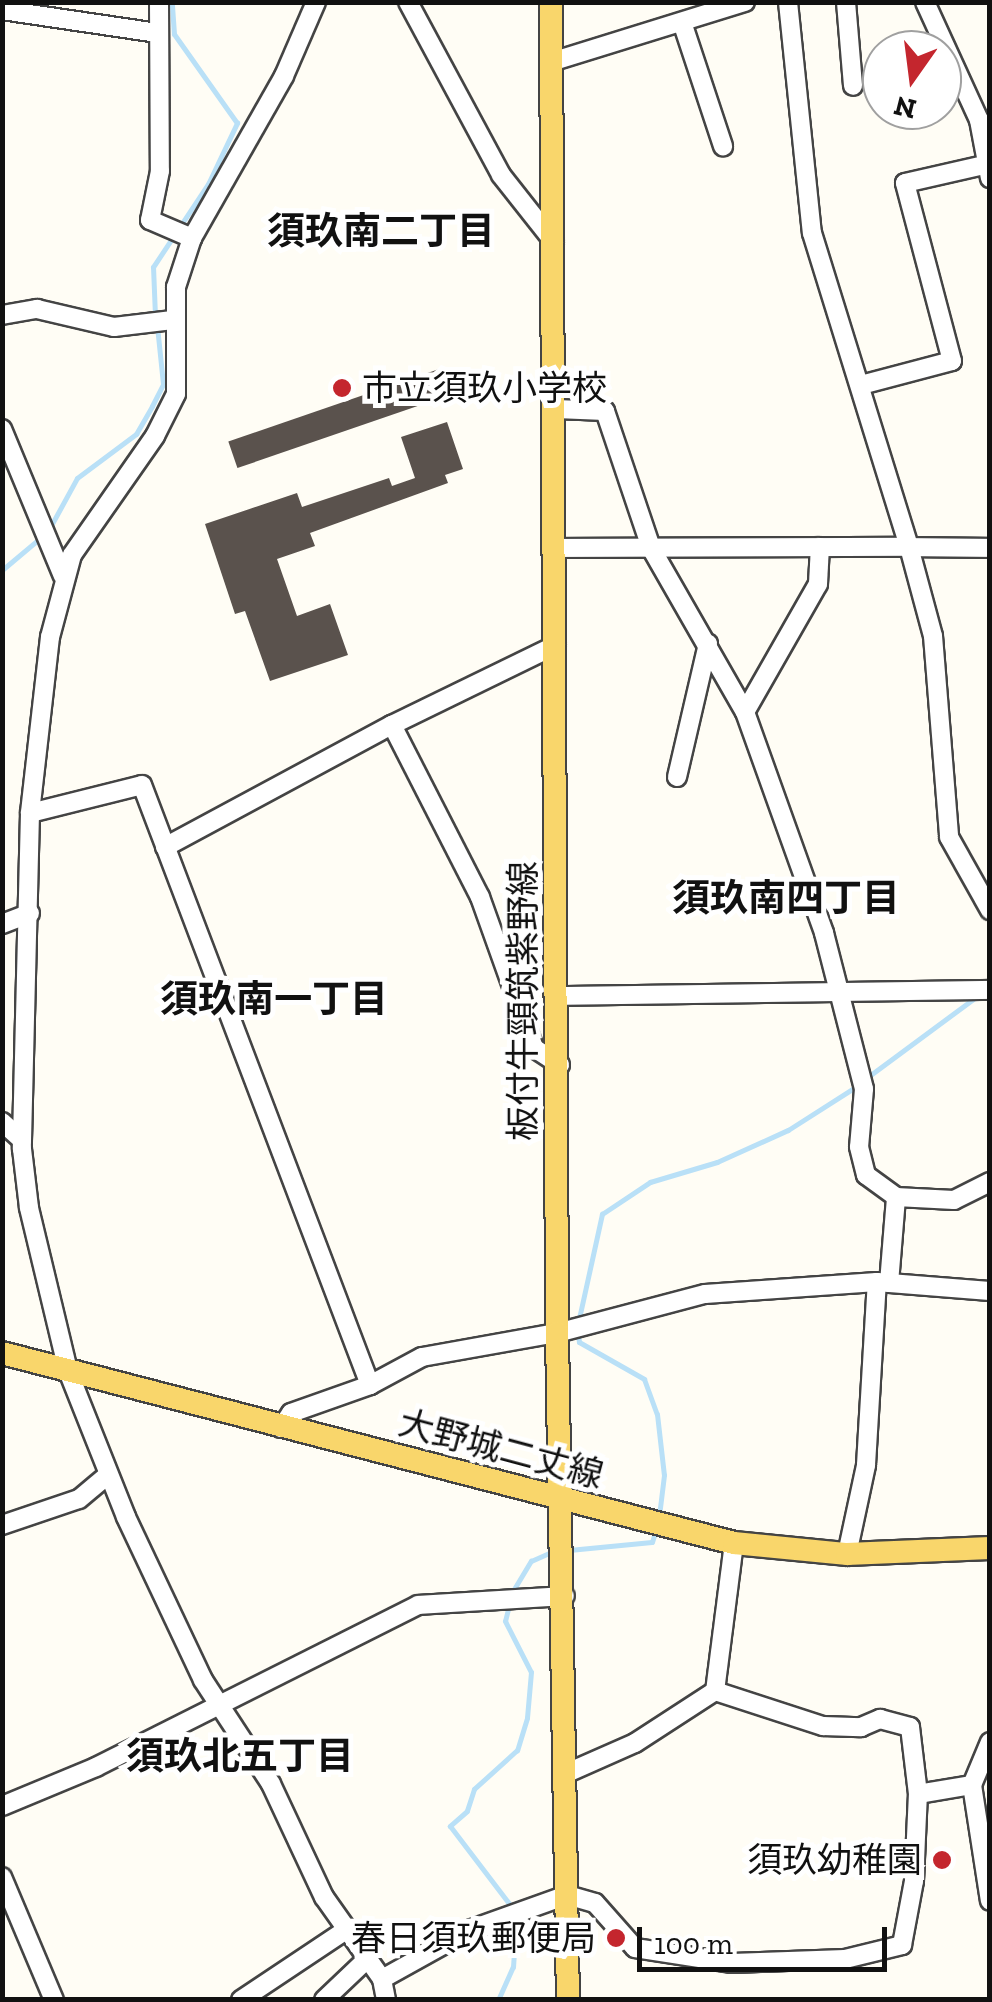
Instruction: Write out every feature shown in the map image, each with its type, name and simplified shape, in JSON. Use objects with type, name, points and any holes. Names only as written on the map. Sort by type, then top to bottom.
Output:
[{"type":"main road","name":"板付牛頸筑紫野線","points":[[551,2],[560,1066],[557,1333],[564,1502],[568,2000]]},
{"type":"main road","name":"大野城二丈線","points":[[2,1354],[734,1543],[847,1554],[990,1548]]},
{"type":"street","points":[[159,2],[155,228],[186,236]]},
{"type":"street","points":[[316,2],[274,93],[186,236],[173,320],[176,394],[170,413],[63,576],[30,814],[22,1140],[28,1208],[68,1371],[108,1475],[202,1680],[220,1703],[306,1848],[343,1932],[382,1979],[386,2000]]},
{"type":"street","points":[[408,2],[501,175],[554,242]]},
{"type":"street","points":[[551,62],[745,2]]},
{"type":"street","points":[[788,2],[812,233],[861,385],[933,636],[948,838],[990,910]]},
{"type":"street","points":[[846,2],[853,86]]},
{"type":"street","points":[[861,385],[952,361],[905,183],[987,172],[979,120],[926,2]]},
{"type":"street","points":[[3,12],[157,33]]},
{"type":"street","points":[[682,22],[723,146]]},
{"type":"street","points":[[2,315],[38,309],[114,327],[173,320]]},
{"type":"street","points":[[556,409],[606,411],[651,548],[745,712],[824,933],[834,990],[864,1089],[858,1147],[866,1175],[896,1196],[954,1200],[990,1182]]},
{"type":"street","points":[[2,429],[63,576]]},
{"type":"street","points":[[556,548],[990,548]]},
{"type":"street","points":[[745,712],[818,584],[820,548]]},
{"type":"street","points":[[677,777],[708,644]]},
{"type":"street","points":[[165,847],[392,725],[556,645]]},
{"type":"street","points":[[392,725],[480,897],[534,1048],[560,1066]]},
{"type":"street","points":[[30,814],[142,785],[370,1385]]},
{"type":"street","points":[[2,924],[30,913]]},
{"type":"street","points":[[558,996],[990,990]]},
{"type":"street","points":[[2,1122],[22,1140]]},
{"type":"street","points":[[847,1554],[866,1464],[883,1282],[896,1196]]},
{"type":"street","points":[[281,1428],[291,1413],[370,1385],[422,1357],[557,1333],[705,1294],[883,1282],[990,1290]]},
{"type":"street","points":[[2,1525],[79,1499],[108,1475]]},
{"type":"street","points":[[566,1772],[636,1743],[715,1692],[734,1543]]},
{"type":"street","points":[[2,1806],[96,1768],[418,1604],[565,1596]]},
{"type":"street","points":[[382,1979],[472,1928],[567,1896],[595,1903],[635,1948],[732,1963],[846,1959],[902,1944],[914,1881],[918,1794],[910,1727],[880,1719],[862,1727],[823,1726],[715,1692]]},
{"type":"street","points":[[990,1742],[972,1785],[990,1902]]},
{"type":"street","points":[[918,1794],[972,1785]]},
{"type":"street","points":[[2,1877],[54,2000]]},
{"type":"street","points":[[241,2000],[343,1932]]},
{"type":"street","points":[[324,2000],[365,1961]]},
{"type":"building","points":[[442,368],[451,394],[237,468],[228,442]]},
{"type":"building","points":[[447,422],[463,469],[445,475],[448,483],[310,533],[315,546],[277,559],[297,616],[330,604],[348,655],[270,681],[245,611],[235,614],[205,524],[297,493],[302,507],[389,478],[392,486],[415,478],[401,437]]},
{"type":"waterway","points":[[155,316],[153,267],[208,184],[237,123],[174,34],[172,2]]},
{"type":"waterway","points":[[48,531],[77,478],[136,434],[152,406],[163,384],[157,326]]},
{"type":"waterway","points":[[2,570],[40,538]]},
{"type":"waterway","points":[[865,1079],[976,997]]},
{"type":"waterway","points":[[578,1323],[602,1214],[650,1182],[717,1162],[788,1130],[857,1086]]},
{"type":"waterway","points":[[578,1334],[579,1342],[644,1379],[657,1414],[664,1475],[659,1516]]},
{"type":"waterway","points":[[569,1550],[652,1542],[655,1532]]},
{"type":"waterway","points":[[511,1594],[531,1561],[553,1551]]},
{"type":"waterway","points":[[509,1605],[505,1621],[531,1672],[527,1718],[517,1750],[474,1789],[467,1811],[450,1826],[514,1910]]},
{"type":"waterway","points":[[498,2000],[513,1967],[516,1921]]},
{"type":"place","name":"市立須玖小学校","points":[[342,388]]},
{"type":"place","name":"須玖幼稚園","points":[[942,1860]]},
{"type":"place","name":"春日須玖郵便局","points":[[616,1938]]},
{"type":"district","name":"須玖南二丁目","points":[[381,232]]},
{"type":"district","name":"須玖南四丁目","points":[[786,899]]},
{"type":"district","name":"須玖南一丁目","points":[[274,1000]]},
{"type":"district","name":"須玖北五丁目","points":[[240,1757]]}]
